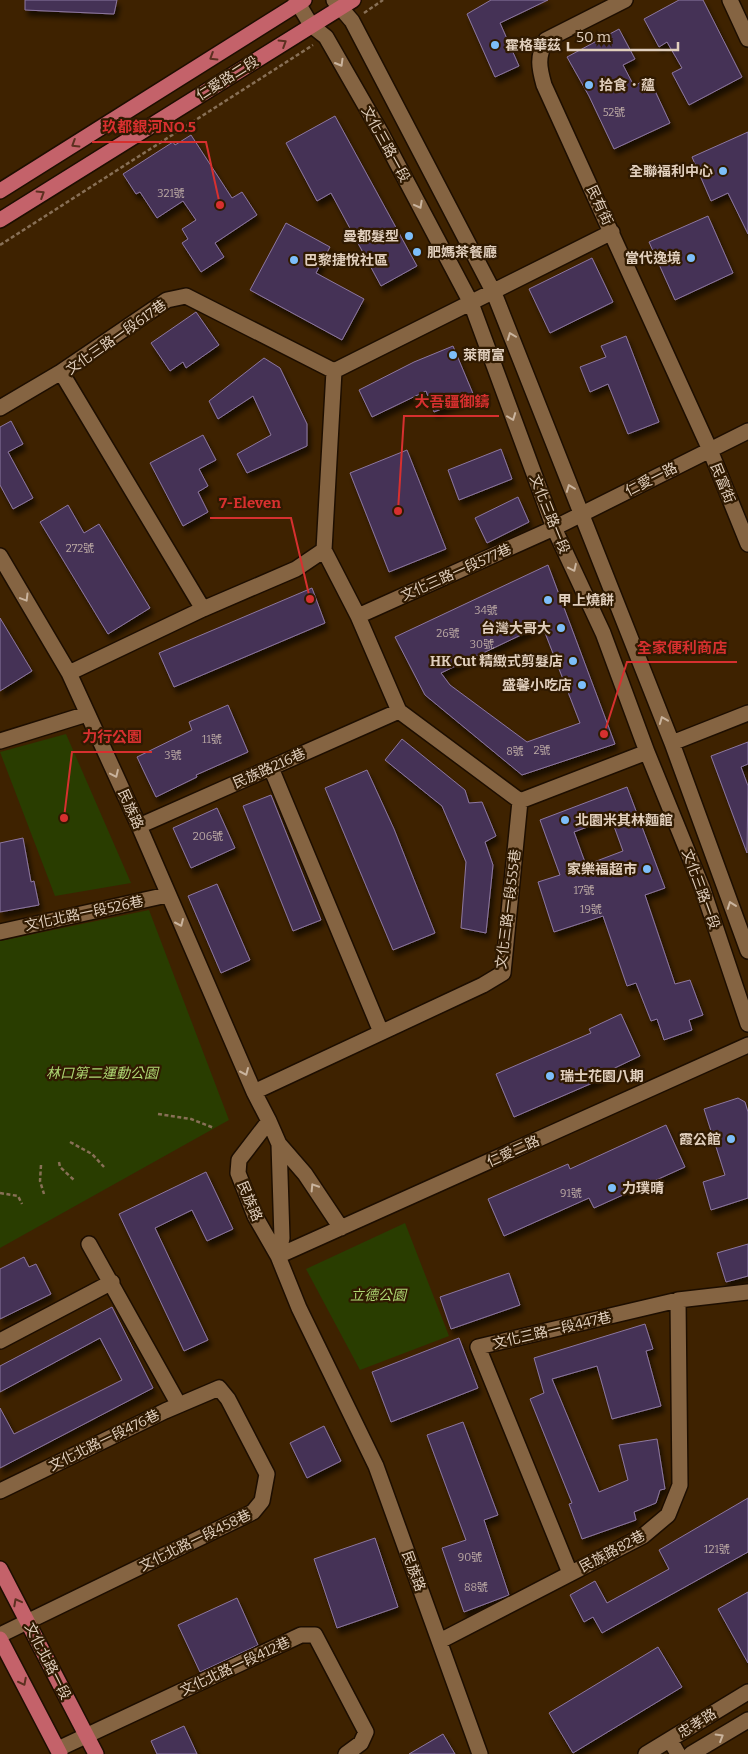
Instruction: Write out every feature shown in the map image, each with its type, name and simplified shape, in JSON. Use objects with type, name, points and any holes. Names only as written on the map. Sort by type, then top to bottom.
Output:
[{"type":"main road","name":"仁愛路二段","points":[[0,220],[311,25],[337,4],[353,0]]},
{"type":"main road","name":"仁愛路二段","points":[[0,191],[299,1]]},
{"type":"main road","name":"文化北路一段","points":[[0,1569],[96,1754]]},
{"type":"main road","points":[[0,1639],[59,1752]]},
{"type":"street","name":"民有街","points":[[625,0],[605,4],[546,40],[540,51],[538,64],[544,85],[710,450]]},
{"type":"street","points":[[730,0],[748,39]]},
{"type":"street","points":[[299,1],[311,25]]},
{"type":"street","name":"文化三路一段","points":[[337,4],[352,20],[494,293],[672,743],[748,951]]},
{"type":"street","name":"文化三路一段","points":[[311,25],[326,37],[381,133],[471,303],[554,528],[603,633],[647,752],[702,887],[748,1024]]},
{"type":"street","points":[[612,232],[494,293],[334,371],[324,550],[358,616],[399,710],[520,801],[647,752]]},
{"type":"street","name":"文化三路一段617巷","points":[[203,609],[61,372],[167,300],[186,296],[334,371]]},
{"type":"street","points":[[0,408],[61,372]]},
{"type":"street","name":"仁愛一路","points":[[554,528],[748,430]]},
{"type":"street","name":"民富街","points":[[710,450],[748,544]]},
{"type":"street","name":"文化三路一段577巷","points":[[358,616],[554,528]]},
{"type":"street","points":[[69,673],[203,609],[296,569],[324,550]]},
{"type":"street","name":"民族路","points":[[0,556],[69,673],[139,826],[167,895],[254,1092],[269,1121],[239,1160],[238,1173],[255,1216],[278,1256],[298,1308],[376,1466],[480,1754]]},
{"type":"street","name":"民族路216巷","points":[[139,826],[399,710]]},
{"type":"street","points":[[672,743],[748,713]]},
{"type":"street","points":[[0,741],[87,714]]},
{"type":"street","points":[[271,768],[381,1032]]},
{"type":"street","name":"文化三路一段555巷","points":[[254,1092],[483,985],[502,973],[520,801]]},
{"type":"street","name":"文化北路一段526巷","points":[[0,932],[167,895]]},
{"type":"street","name":"仁愛二路","points":[[278,1256],[748,1045]]},
{"type":"street","points":[[269,1121],[279,1144],[305,1174],[341,1228]]},
{"type":"street","points":[[278,1256],[282,1238],[279,1144]]},
{"type":"street","points":[[89,1244],[112,1282],[179,1405]]},
{"type":"street","points":[[0,1341],[112,1282]]},
{"type":"street","name":"文化三路一段447巷","points":[[570,1573],[478,1347],[678,1300],[748,1292]]},
{"type":"street","name":"民族路82巷","points":[[440,1641],[643,1536],[668,1515],[680,1485],[678,1300]]},
{"type":"street","name":"文化北路一段458巷","points":[[0,1635],[253,1512],[259,1506],[262,1501],[267,1474],[228,1399],[220,1388],[208,1391]]},
{"type":"street","name":"文化北路一段476巷","points":[[0,1490],[208,1391]]},
{"type":"street","name":"文化北路一段412巷","points":[[59,1752],[86,1735],[301,1635],[315,1635],[366,1732],[361,1743],[346,1754]]},
{"type":"street","name":"忠孝路","points":[[646,1754],[748,1692]]},
{"type":"street","name":"忠孝路","points":[[692,1754],[748,1720]]},
{"type":"street","points":[[670,1740],[678,1754]]},
{"type":"path","points":[[352,20],[383,0]]},
{"type":"path","points":[[0,245],[326,37]]},
{"type":"path","points":[[158,1114],[191,1119],[214,1128]]},
{"type":"path","points":[[70,1142],[92,1154],[104,1167]]},
{"type":"path","points":[[59,1162],[60,1167],[74,1180]]},
{"type":"path","points":[[41,1165],[40,1181],[44,1194]]},
{"type":"path","points":[[0,1193],[18,1196],[22,1204]]},
{"type":"green space","points":[[66,734],[131,883],[55,896],[0,752]]},
{"type":"green space","name":"林口第二運動公園","points":[[149,910],[229,1120],[0,1248],[0,941]]},
{"type":"green space","name":"立德公園","points":[[405,1223],[449,1336],[360,1370],[306,1269]]},
{"type":"building","points":[[25,0],[117,0],[114,14],[25,10]]},
{"type":"building","name":"霍格華茲","points":[[491,0],[548,0],[500,23],[519,66],[495,77],[467,14]]},
{"type":"building","points":[[679,0],[703,0],[742,77],[689,105],[672,73],[682,68],[667,42],[659,47],[644,19]]},
{"type":"building","points":[[619,29],[635,59],[623,65],[634,86],[649,78],[670,123],[614,149],[589,96],[567,57]]},
{"type":"building","points":[[335,116],[417,266],[381,286],[331,193],[317,201],[286,143]]},
{"type":"building","name":"全聯福利中心","points":[[748,132],[748,234],[728,193],[711,201],[692,157]]},
{"type":"building","points":[[191,135],[232,198],[242,192],[257,215],[215,243],[224,257],[201,272],[182,243],[188,239],[182,229],[196,220],[183,201],[157,218],[140,192],[136,194],[123,174],[173,142],[175,145]]},
{"type":"building","name":"當代逸境","points":[[708,216],[733,273],[675,300],[649,242]]},
{"type":"building","name":"巴黎捷悅社區","points":[[286,223],[330,247],[316,273],[364,299],[342,340],[250,290]]},
{"type":"building","points":[[592,258],[613,302],[550,333],[529,289]]},
{"type":"building","points":[[196,312],[219,345],[186,368],[183,362],[170,371],[151,343]]},
{"type":"building","points":[[626,336],[659,422],[628,434],[608,384],[590,392],[580,367],[606,357],[601,346]]},
{"type":"building","points":[[453,346],[474,396],[434,412],[426,391],[372,417],[359,390],[414,362]]},
{"type":"building","points":[[264,358],[280,368],[307,424],[307,446],[247,473],[237,454],[271,435],[253,396],[218,419],[209,401]]},
{"type":"building","points":[[11,421],[23,444],[8,452],[33,498],[13,509],[0,485],[0,427]]},
{"type":"building","points":[[203,435],[216,460],[199,469],[208,486],[198,492],[208,512],[183,526],[150,463]]},
{"type":"building","points":[[501,449],[512,479],[459,500],[448,470]]},
{"type":"building","points":[[407,450],[446,549],[389,572],[350,473]]},
{"type":"building","points":[[518,497],[529,522],[487,543],[475,518]]},
{"type":"building","points":[[68,505],[84,533],[99,524],[150,608],[108,634],[40,522]]},
{"type":"building","points":[[548,565],[615,744],[522,775],[425,695],[395,637]],"holes":[[[542,625],[580,723],[527,742],[450,685],[441,673]]]},
{"type":"building","points":[[312,588],[325,623],[174,687],[159,653]]},
{"type":"building","points":[[0,618],[32,671],[0,691]]},
{"type":"building","points":[[228,705],[248,752],[196,775],[197,777],[156,797],[137,757],[192,730],[189,722]]},
{"type":"building","points":[[402,739],[465,790],[469,803],[482,802],[496,836],[485,842],[493,865],[486,933],[461,928],[466,862],[442,806],[385,760]]},
{"type":"building","points":[[748,742],[748,764],[741,767],[748,786],[747,853],[711,756]]},
{"type":"building","points":[[367,770],[394,829],[435,933],[393,950],[325,788]]},
{"type":"building","points":[[627,787],[665,888],[645,895],[675,984],[690,980],[703,1015],[689,1020],[692,1030],[664,1040],[657,1019],[651,1021],[636,983],[627,986],[603,916],[554,932],[538,882],[560,875],[540,820]],"holes":[[[611,818],[623,851],[586,865],[574,832]]]},
{"type":"building","points":[[271,795],[321,920],[293,931],[243,806]]},
{"type":"building","points":[[217,808],[235,848],[191,868],[173,828]]},
{"type":"building","points":[[23,838],[31,882],[34,881],[39,905],[0,912],[0,843]]},
{"type":"building","points":[[217,884],[250,960],[221,973],[188,896]]},
{"type":"building","name":"瑞士花園八期","points":[[621,1014],[640,1056],[602,1074],[604,1078],[514,1117],[496,1074],[591,1033],[589,1029]]},
{"type":"building","name":"霞公館","points":[[738,1098],[745,1102],[748,1112],[748,1198],[711,1210],[703,1182],[725,1175],[704,1109]]},
{"type":"building","points":[[666,1125],[685,1167],[594,1208],[589,1198],[504,1236],[488,1199],[568,1164],[570,1169]]},
{"type":"building","points":[[206,1172],[233,1229],[207,1241],[192,1210],[155,1228],[208,1340],[184,1351],[119,1214]]},
{"type":"building","points":[[748,1244],[748,1276],[726,1282],[717,1253]]},
{"type":"building","points":[[24,1257],[29,1267],[36,1264],[51,1294],[0,1319],[0,1269]]},
{"type":"building","points":[[509,1273],[520,1305],[451,1329],[440,1297]]},
{"type":"building","points":[[112,1307],[153,1388],[0,1468],[0,1408],[14,1434],[122,1380],[100,1338],[0,1392],[0,1366]]},
{"type":"building","points":[[645,1324],[653,1349],[646,1351],[661,1406],[612,1419],[597,1366],[552,1379],[599,1492],[628,1480],[619,1445],[657,1439],[665,1489],[660,1490],[656,1503],[634,1512],[636,1520],[582,1539],[569,1504],[572,1503],[530,1399],[544,1393],[534,1358]]},
{"type":"building","points":[[459,1338],[478,1388],[391,1422],[372,1372]]},
{"type":"building","points":[[463,1422],[498,1515],[484,1520],[509,1595],[464,1612],[442,1548],[466,1540],[427,1435]]},
{"type":"building","points":[[324,1426],[341,1461],[307,1478],[290,1443]]},
{"type":"building","points":[[748,1498],[748,1552],[602,1633],[593,1617],[584,1622],[570,1595],[595,1581],[607,1603],[669,1569],[659,1550]]},
{"type":"building","points":[[375,1538],[398,1607],[337,1628],[314,1559]]},
{"type":"building","points":[[748,1592],[748,1663],[718,1609]]},
{"type":"building","points":[[237,1598],[258,1645],[200,1672],[178,1625]]},
{"type":"building","points":[[658,1647],[682,1687],[573,1753],[549,1713]]},
{"type":"building","points":[[184,1726],[197,1754],[157,1754],[151,1741]]},
{"type":"building","points":[[443,1734],[455,1754],[409,1754]]},
{"type":"place","name":"霍格華茲","points":[[495,45]]},
{"type":"place","name":"拾食．蘊","points":[[589,85]]},
{"type":"place","name":"全聯福利中心","points":[[723,171]]},
{"type":"place","name":"玖都銀河NO.5","points":[[220,205]]},
{"type":"place","name":"曼都髮型","points":[[409,236]]},
{"type":"place","name":"肥媽茶餐廳","points":[[417,252]]},
{"type":"place","name":"當代逸境","points":[[691,258]]},
{"type":"place","name":"巴黎捷悅社區","points":[[294,260]]},
{"type":"place","name":"萊爾富","points":[[453,355]]},
{"type":"place","name":"大吾疆御鑄","points":[[398,511]]},
{"type":"place","name":"7-Eleven","points":[[310,599]]},
{"type":"place","name":"甲上燒餅","points":[[548,600]]},
{"type":"place","name":"台灣大哥大","points":[[561,628]]},
{"type":"place","name":"HK Cut 精緻式剪髮店","points":[[573,661]]},
{"type":"place","name":"盛馨小吃店","points":[[582,685]]},
{"type":"place","name":"全家便利商店","points":[[604,734]]},
{"type":"place","name":"力行公園","points":[[64,818]]},
{"type":"place","name":"北園米其林麵館","points":[[565,820]]},
{"type":"place","name":"家樂福超市","points":[[647,869]]},
{"type":"place","name":"瑞士花園八期","points":[[550,1076]]},
{"type":"place","name":"霞公館","points":[[731,1139]]},
{"type":"place","name":"力璞晴","points":[[612,1188]]}]
